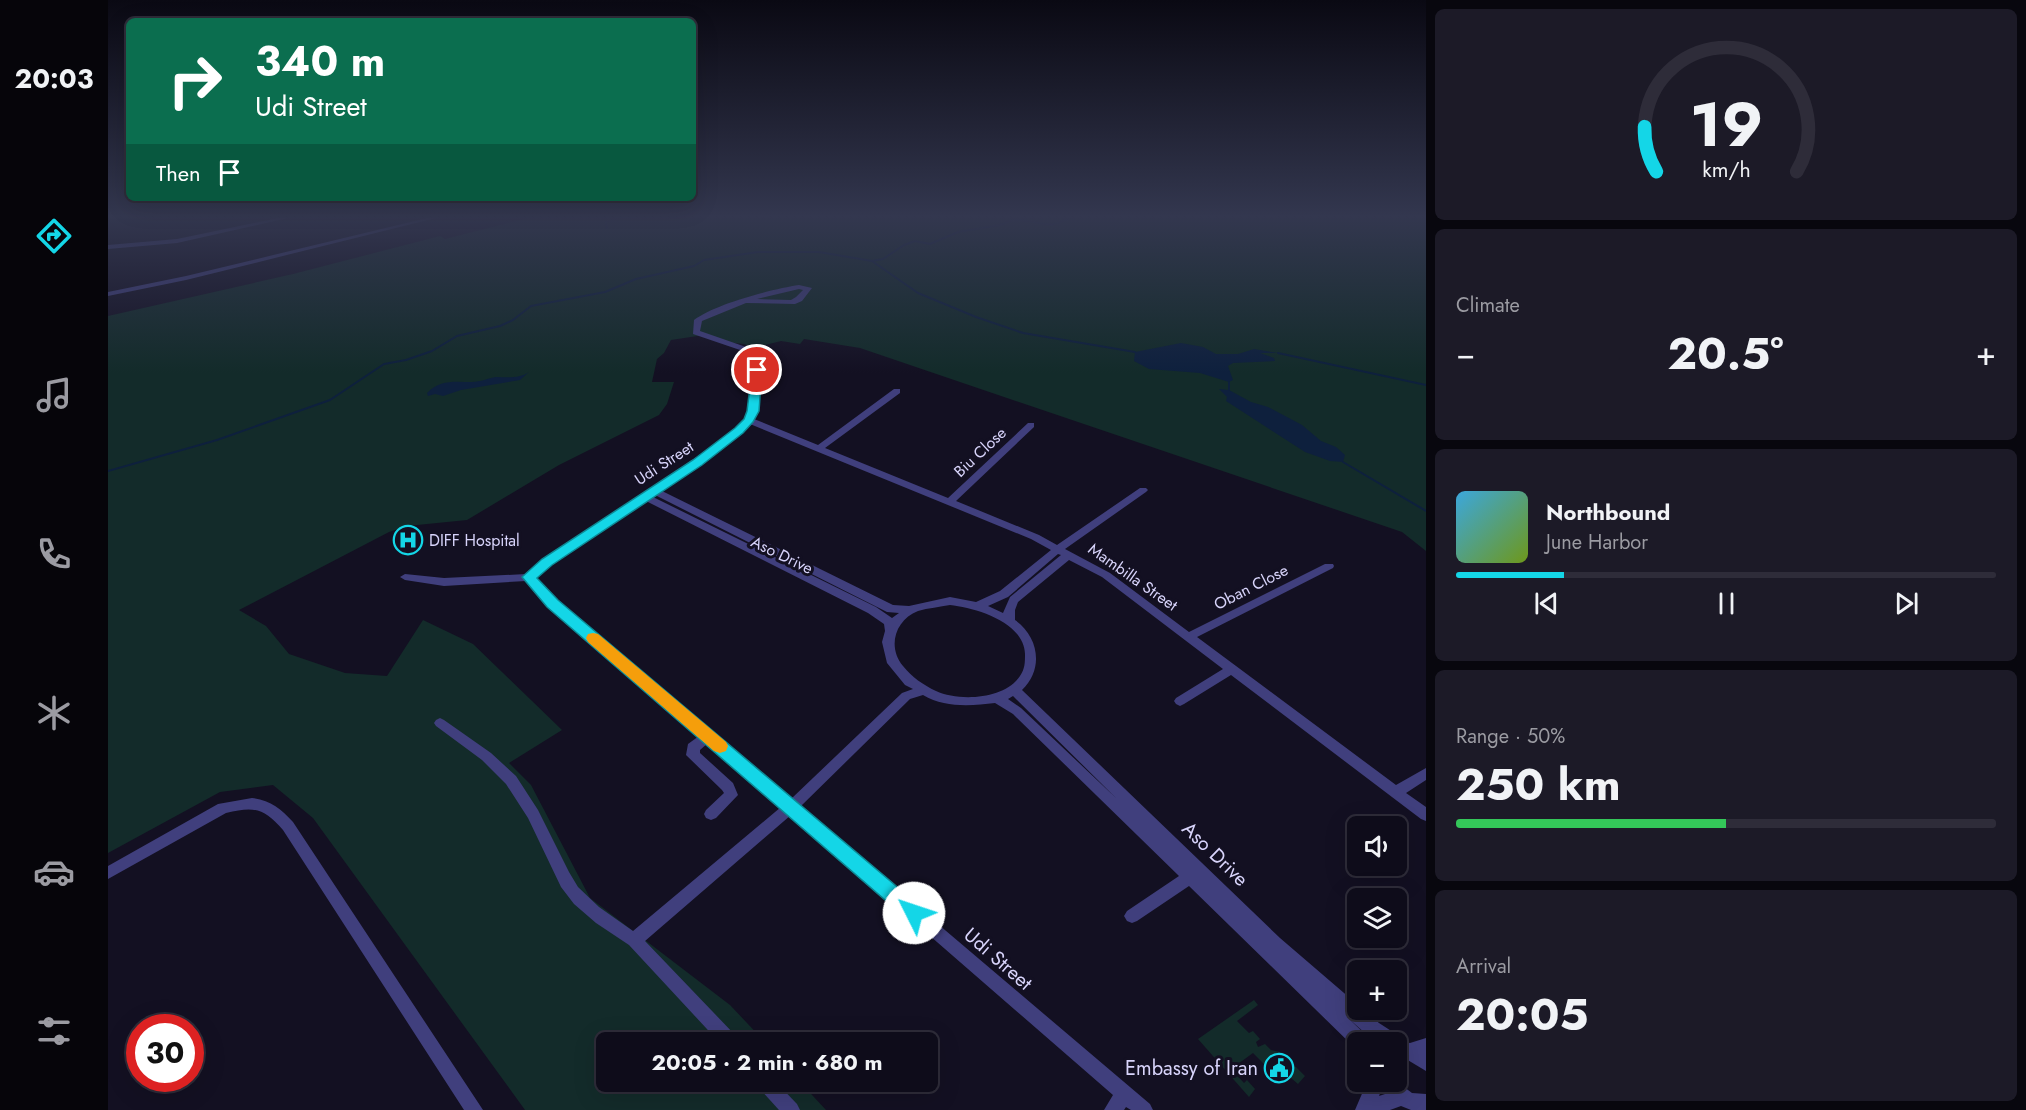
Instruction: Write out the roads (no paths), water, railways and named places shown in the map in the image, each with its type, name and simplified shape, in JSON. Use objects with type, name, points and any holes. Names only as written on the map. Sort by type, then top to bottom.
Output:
[{"type":"street","points":[[108,294],[220,270]]},
{"type":"street","points":[[748,301],[792,302],[800,299],[808,288],[798,286],[748,301],[698,320],[696,332],[711,341],[746,347],[758,356],[756,399],[749,420]]},
{"type":"street","points":[[819,448],[897,391]]},
{"type":"street","name":"Mambilla Street","points":[[749,420],[950,501],[1064,551],[1106,575],[1426,815]]},
{"type":"street","name":"Udi Street","points":[[749,420],[714,451],[561,552],[529,577],[553,603],[1144,1110]]},
{"type":"street","name":"Biu Close","points":[[950,501],[1031,425]]},
{"type":"street","points":[[977,606],[1004,594],[1143,490]]},
{"type":"street","name":"Aso Drive","points":[[649,494],[891,609],[901,611],[912,609]]},
{"type":"street","name":"Aso Drive","points":[[649,494],[872,610],[890,622],[890,629]]},
{"type":"street","points":[[1009,621],[1009,610],[1014,600],[1064,551]]},
{"type":"street","name":"Oban Close","points":[[1188,637],[1329,566]]},
{"type":"street","points":[[405,577],[444,582],[529,577]]},
{"type":"street","points":[[943,602],[977,606],[1009,621],[1022,633],[1031,653],[1028,674],[1014,690],[997,698],[959,702],[923,691],[904,679],[890,659],[887,649],[890,629],[895,621],[912,609],[943,602]]},
{"type":"street","points":[[1180,701],[1232,669]]},
{"type":"street","name":"Aso Drive","points":[[1014,690],[1275,943],[1378,1032]]},
{"type":"street","points":[[634,939],[791,807],[906,696],[923,691]]},
{"type":"street","name":"Aso Drive","points":[[997,698],[1017,711],[1351,1032]]},
{"type":"street","points":[[440,723],[488,758],[510,779],[526,803],[553,853],[560,873],[571,890],[600,916],[634,939],[721,1032]]},
{"type":"street","points":[[708,736],[693,748],[693,755],[728,787],[731,795],[711,814]]},
{"type":"street","points":[[1396,792],[1426,773]]},
{"type":"street","points":[[108,873],[223,808],[240,804],[260,804],[275,810],[288,826],[474,1110]]},
{"type":"street","points":[[1132,916],[1190,877]]},
{"type":"street","name":"Aso Drive","points":[[1407,1049],[1426,1062]]},
{"type":"street","points":[[774,1092],[791,1110]]},
{"type":"street","points":[[1364,1110],[1372,1092]]},
{"type":"street","points":[[1396,1092],[1402,1097],[1425,1105]]},
{"type":"street","points":[[1113,1110],[1125,1094]]},
{"type":"street","points":[[1364,1110],[1402,1097]]},
{"type":"water","points":[[1181,343],[1203,347],[1216,354],[1238,354],[1254,349],[1278,353],[1260,353],[1274,358],[1275,361],[1233,363],[1228,366],[1233,380],[1229,382],[1200,373],[1149,369],[1134,361],[1135,352]]},
{"type":"water","points":[[529,372],[520,380],[461,390],[443,396],[435,394],[428,396],[427,393],[442,383],[517,377]]},
{"type":"water","points":[[1219,389],[1229,390],[1302,425],[1321,441],[1336,447],[1345,455],[1343,462],[1330,461],[1305,452],[1226,401],[1227,397]]},
{"type":"waterway","points":[[108,471],[217,440],[330,400],[384,364],[406,360],[432,351],[457,336],[500,326],[513,320],[531,306],[605,292],[636,279],[677,270]]},
{"type":"waterway","points":[[885,270],[918,293],[1023,333],[1135,352]]},
{"type":"waterway","points":[[1278,353],[1426,385]]},
{"type":"waterway","points":[[1229,382],[1229,390]]},
{"type":"waterway","points":[[1343,462],[1426,511]]},
{"type":"place","name":"DIFF Hospital","points":[[408,540]]},
{"type":"place","name":"Embassy of Iran","points":[[1279,1068]]}]
